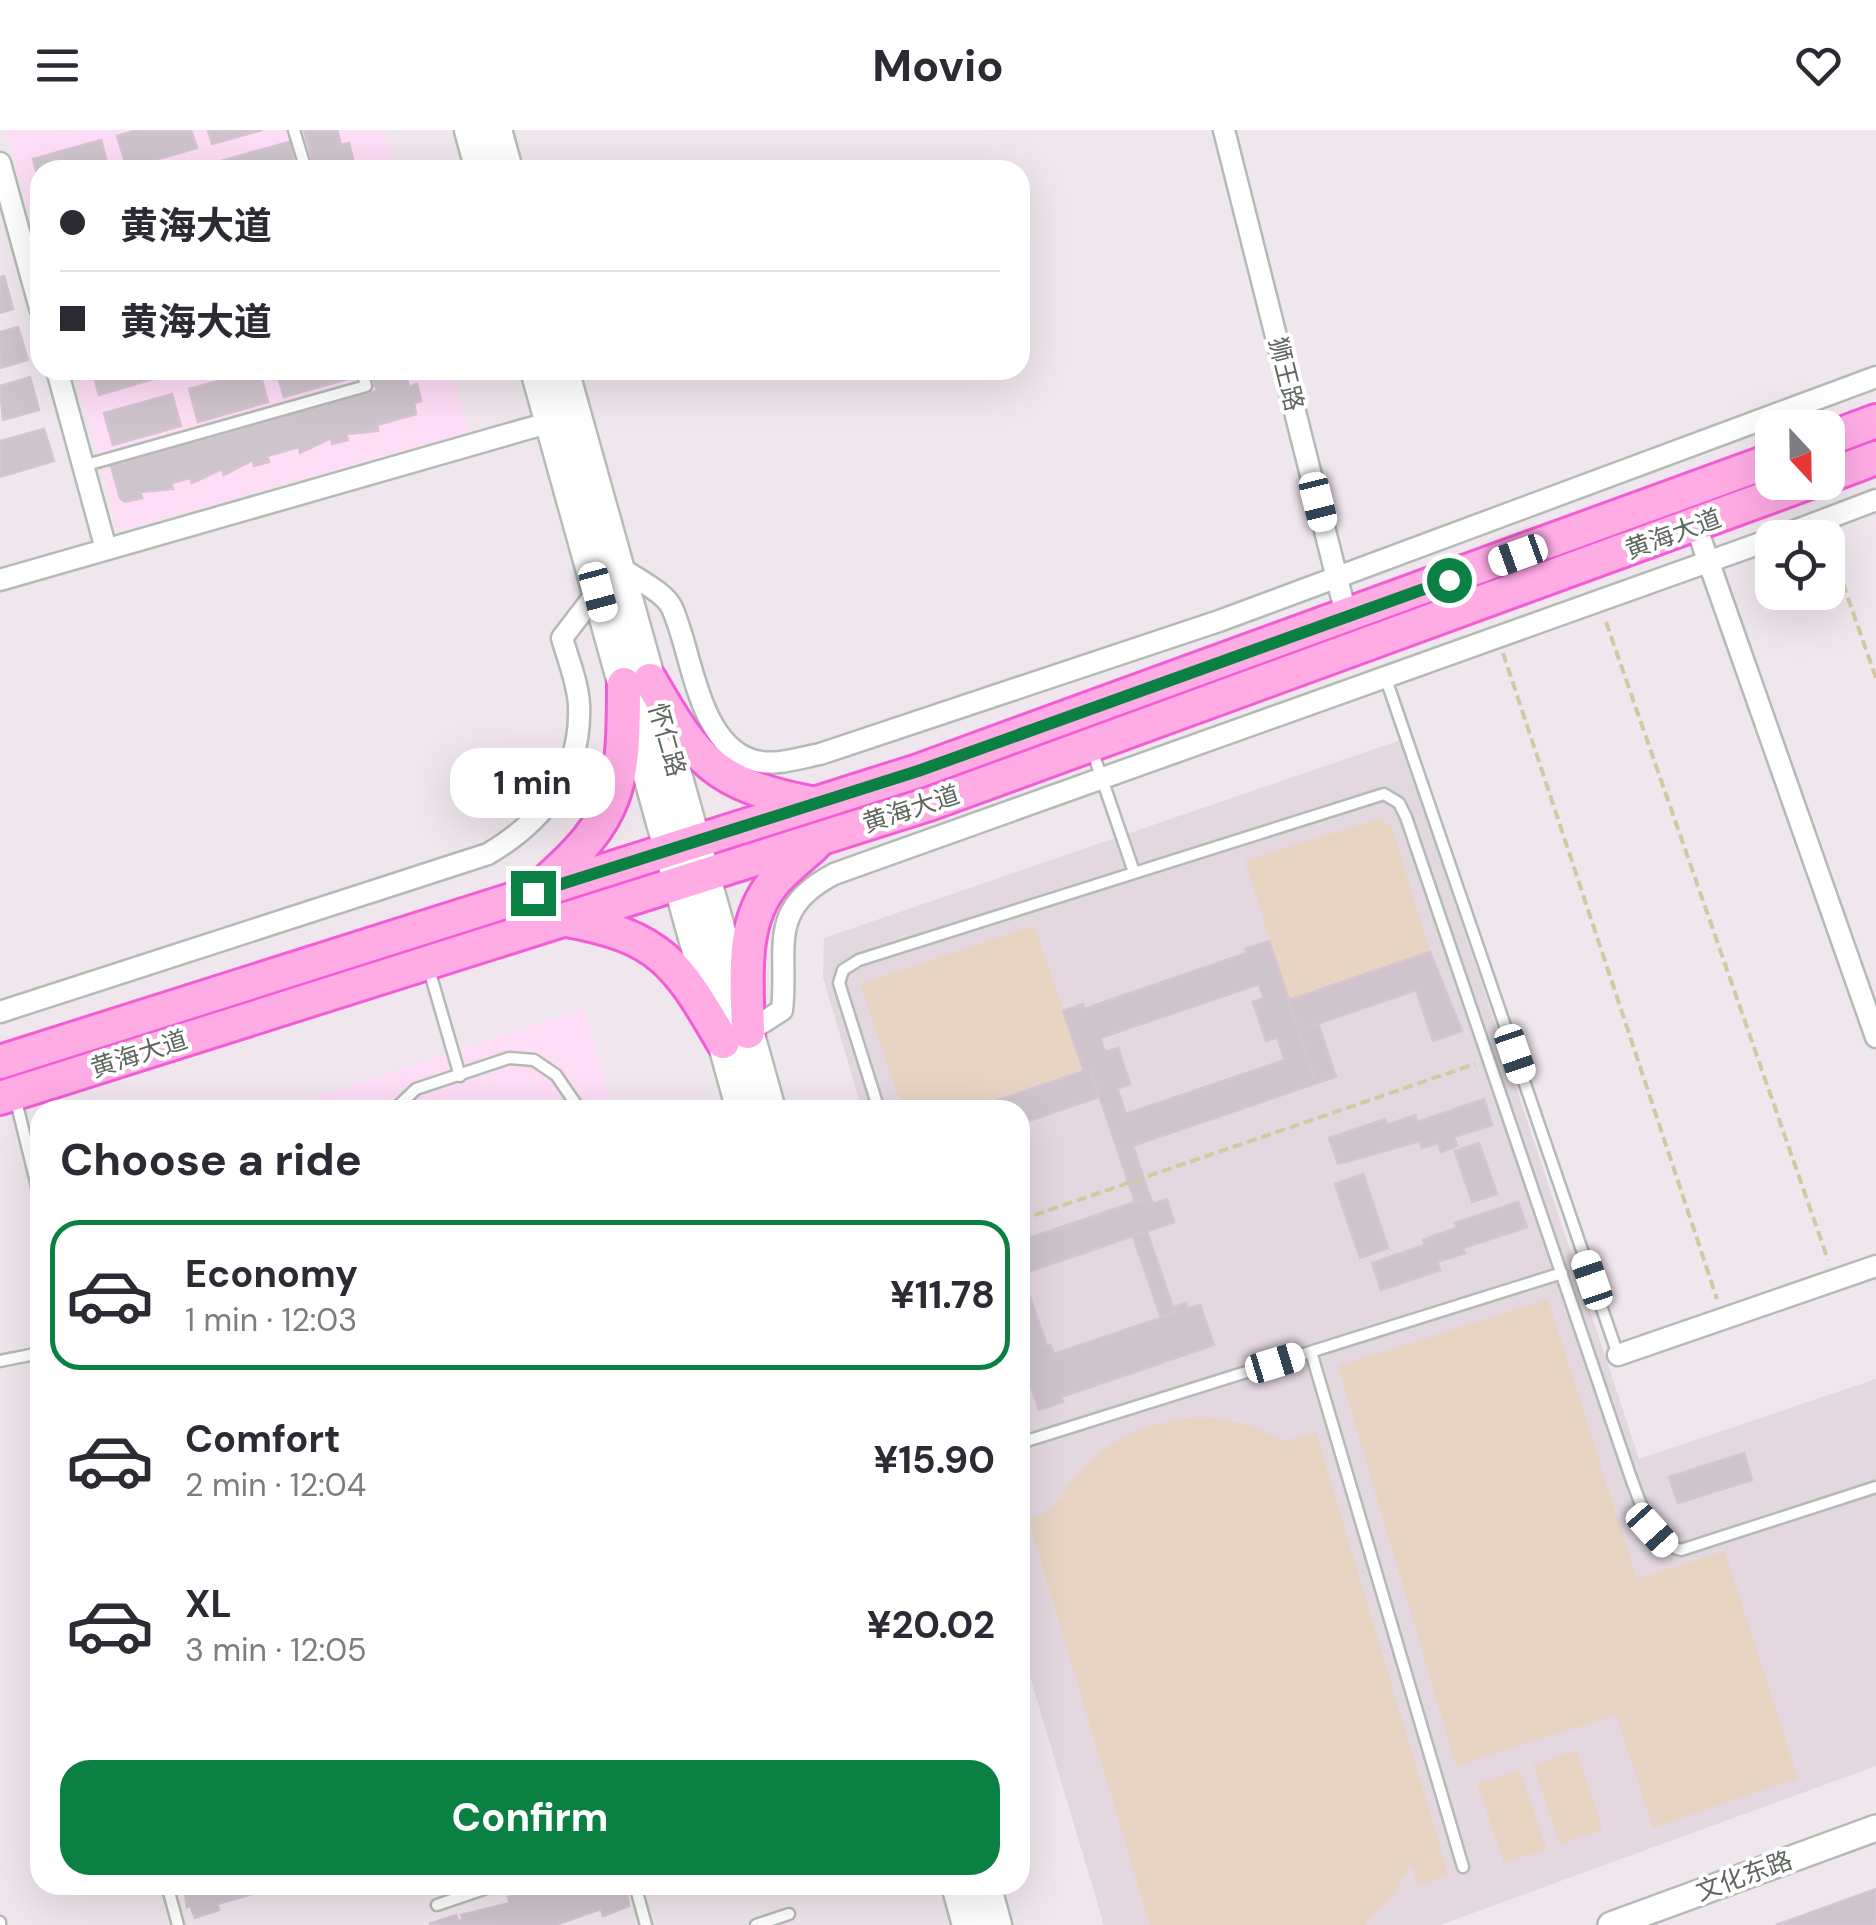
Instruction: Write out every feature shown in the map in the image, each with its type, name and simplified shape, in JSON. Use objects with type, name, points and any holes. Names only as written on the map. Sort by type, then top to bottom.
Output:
[{"type":"main road","points":[[470,130],[478,160]]},
{"type":"main road","points":[[496,130],[505,160]]},
{"type":"main road","name":"怀仁路","points":[[539,380],[598,592],[637,682]]},
{"type":"main road","name":"怀仁路","points":[[566,380],[618,566],[637,682],[691,879],[736,1037],[765,1100]]},
{"type":"main road","points":[[1845,433],[1876,421]]},
{"type":"main road","points":[[1845,470],[1876,458]]},
{"type":"main road","name":"黄海大道","points":[[0,1062],[814,804],[1115,703],[1755,466]]},
{"type":"main road","name":"黄海大道","points":[[7,1096],[1091,748],[1763,500]]},
{"type":"main road","points":[[637,682],[717,772],[763,794],[814,804]]},
{"type":"main road","points":[[533,893],[580,851],[616,795],[637,682]]},
{"type":"main road","points":[[736,1037],[746,964],[760,904],[774,882],[822,837]]},
{"type":"main road","points":[[562,920],[618,931],[658,952],[736,1037]]},
{"type":"main road","name":"怀仁路","points":[[736,1037],[741,1100]]},
{"type":"main road","points":[[960,1895],[968,1925]]},
{"type":"main road","points":[[988,1895],[996,1925]]},
{"type":"street","name":"狮王路","points":[[1224,130],[1347,618]]},
{"type":"street","points":[[0,163],[30,272]]},
{"type":"street","points":[[618,566],[671,604],[696,690],[716,731],[750,760],[779,762],[838,748],[1337,577],[1876,378]]},
{"type":"street","points":[[60,380],[106,549]]},
{"type":"street","points":[[0,580],[551,422]]},
{"type":"street","points":[[1822,520],[1876,500]]},
{"type":"street","points":[[1696,526],[1876,1037]]},
{"type":"street","points":[[736,1037],[782,1010],[783,937],[792,910],[810,886],[1755,545]]},
{"type":"street","points":[[0,1012],[488,854],[522,834],[559,794],[568,766],[578,731],[579,701],[562,638],[598,592]]},
{"type":"street","points":[[1618,1354],[1876,1266]]},
{"type":"street","name":"文化东路","points":[[1611,1925],[1876,1828]]},
{"type":"lane","points":[[294,130],[303,160]]},
{"type":"lane","points":[[84,466],[366,386],[364,380]]},
{"type":"lane","points":[[1386,678],[1618,1354]]},
{"type":"lane","points":[[1091,748],[1134,872]]},
{"type":"lane","points":[[876,1100],[838,983],[843,970],[858,960],[1384,794],[1398,803],[1406,817],[1652,1530],[1667,1546],[1681,1550],[1876,1488]]},
{"type":"lane","points":[[427,962],[460,1076]]},
{"type":"lane","points":[[404,1100],[416,1088],[509,1058],[534,1060],[556,1075],[573,1100]]},
{"type":"lane","points":[[7,1096],[30,1167]]},
{"type":"lane","points":[[1030,1440],[1562,1273]]},
{"type":"lane","points":[[1311,1352],[1463,1867]]},
{"type":"lane","points":[[0,1361],[30,1355]]},
{"type":"lane","points":[[170,1895],[178,1925]]},
{"type":"lane","points":[[438,1905],[467,1895]]},
{"type":"lane","points":[[638,1895],[646,1925]]},
{"type":"lane","points":[[756,1925],[789,1914]]},
{"type":"path","points":[[1845,589],[1876,678]]},
{"type":"path","points":[[1600,603],[1834,1280]]},
{"type":"path","points":[[1498,639],[1724,1318]]},
{"type":"path","points":[[1030,1217],[1489,1060]]},
{"type":"shaded area","points":[[6,130],[384,130],[392,160],[30,160],[30,215]]},
{"type":"shaded area","points":[[77,380],[455,380],[469,432],[119,531]]},
{"type":"shaded area","points":[[1401,740],[1639,1459],[1876,1379],[1876,1766],[1440,1925],[1104,1925],[1030,1677],[1030,1100],[859,1100],[823,977],[824,938]]},
{"type":"shaded area","points":[[1380,818],[1392,827],[1430,952],[1289,1000],[1245,861]]},
{"type":"shaded area","points":[[1034,925],[1084,1071],[998,1100],[900,1100],[860,984]]},
{"type":"shaded area","points":[[584,1009],[611,1100],[307,1100]]},
{"type":"shaded area","points":[[1548,1299],[1637,1579],[1725,1551],[1798,1778],[1653,1828],[1616,1715],[1456,1766],[1338,1366]]},
{"type":"shaded area","points":[[1205,1417],[1247,1424],[1285,1441],[1316,1432],[1449,1876],[1418,1885],[1411,1865],[1392,1897],[1365,1925],[1150,1925],[1030,1518],[1053,1506],[1078,1473],[1105,1449],[1135,1432],[1169,1421]]},
{"type":"shaded area","points":[[1576,1750],[1603,1830],[1560,1844],[1533,1765]]},
{"type":"shaded area","points":[[1520,1770],[1547,1849],[1504,1863],[1477,1784]]},
{"type":"building","points":[[137,130],[191,130],[197,148],[155,160],[124,160],[117,136]]},
{"type":"building","points":[[208,130],[262,130],[212,144]]},
{"type":"building","points":[[304,130],[337,130],[341,145],[349,143],[353,159],[349,160],[312,160]]},
{"type":"building","points":[[101,140],[106,160],[33,160]]},
{"type":"building","points":[[289,142],[294,160],[224,160]]},
{"type":"building","points":[[4,276],[13,309],[0,313],[0,277]]},
{"type":"building","points":[[18,327],[28,360],[0,368],[0,332]]},
{"type":"building","points":[[30,377],[39,410],[3,420],[0,386]]},
{"type":"building","points":[[95,380],[150,380],[99,395]]},
{"type":"building","points":[[222,380],[262,380],[268,402],[198,422],[189,389]]},
{"type":"building","points":[[279,380],[344,380],[284,397]]},
{"type":"building","points":[[374,380],[407,380],[409,387],[417,384],[421,401],[414,403],[416,414],[377,425],[378,431],[346,434],[348,440],[332,444],[331,438],[300,453],[299,447],[267,456],[269,462],[254,466],[253,460],[224,475],[222,469],[192,483],[190,478],[171,483],[173,489],[140,492],[142,498],[125,502],[120,498],[111,466],[377,391]]},
{"type":"building","points":[[172,394],[181,426],[113,445],[104,413]]},
{"type":"building","points":[[44,429],[54,461],[0,477],[0,441]]},
{"type":"building","points":[[1269,941],[1317,1083],[1118,1151],[1090,1069],[1084,1071],[1063,1011],[1083,1004],[1084,1009],[1247,953],[1245,949]],"holes":[[[1259,984],[1264,998],[1253,1002],[1266,1041],[1277,1037],[1285,1060],[1126,1114],[1117,1089],[1130,1084],[1118,1048],[1105,1052],[1100,1038]]]},
{"type":"building","points":[[1430,952],[1462,1031],[1433,1041],[1416,990],[1299,1030],[1289,1000]]},
{"type":"building","points":[[1318,1023],[1336,1077],[1317,1083],[1299,1030]]},
{"type":"building","points":[[1090,1069],[1099,1097],[1030,1121],[1030,1100],[998,1100]]},
{"type":"building","points":[[1484,1099],[1492,1125],[1454,1137],[1457,1146],[1441,1152],[1438,1143],[1422,1148],[1420,1141],[1338,1164],[1329,1138],[1385,1119],[1387,1125],[1415,1115],[1417,1122]]},
{"type":"building","points":[[1479,1143],[1497,1194],[1472,1202],[1455,1151]]},
{"type":"building","points":[[1133,1146],[1150,1197],[1135,1202],[1118,1151]]},
{"type":"building","points":[[1363,1174],[1388,1248],[1360,1258],[1335,1184]]},
{"type":"building","points":[[1150,1197],[1153,1204],[1167,1199],[1174,1222],[1030,1271],[1030,1238]]},
{"type":"building","points":[[1518,1202],[1527,1227],[1463,1248],[1465,1253],[1437,1262],[1440,1270],[1381,1290],[1372,1263],[1425,1245],[1423,1240],[1456,1228],[1455,1223]]},
{"type":"building","points":[[1147,1232],[1175,1313],[1161,1318],[1133,1236]]},
{"type":"building","points":[[1030,1297],[1047,1346],[1030,1352]]},
{"type":"building","points":[[1186,1303],[1187,1309],[1200,1305],[1214,1345],[1061,1397],[1063,1402],[1039,1410],[1030,1384],[1030,1352],[1050,1345],[1054,1354],[1175,1313],[1173,1307]]},
{"type":"building","points":[[1744,1453],[1752,1480],[1678,1503],[1669,1477]]},
{"type":"building","points":[[1876,1889],[1876,1925],[1776,1925]]},
{"type":"building","points":[[185,1895],[249,1895],[217,1904],[219,1910],[195,1918],[190,1905],[187,1907]]},
{"type":"building","points":[[627,1895],[629,1906],[603,1916],[601,1909],[555,1925],[429,1924],[456,1915],[458,1921],[463,1919],[461,1915],[510,1903],[508,1897]]},
{"type":"route","points":[[533,893],[918,771],[1449,580]]}]
